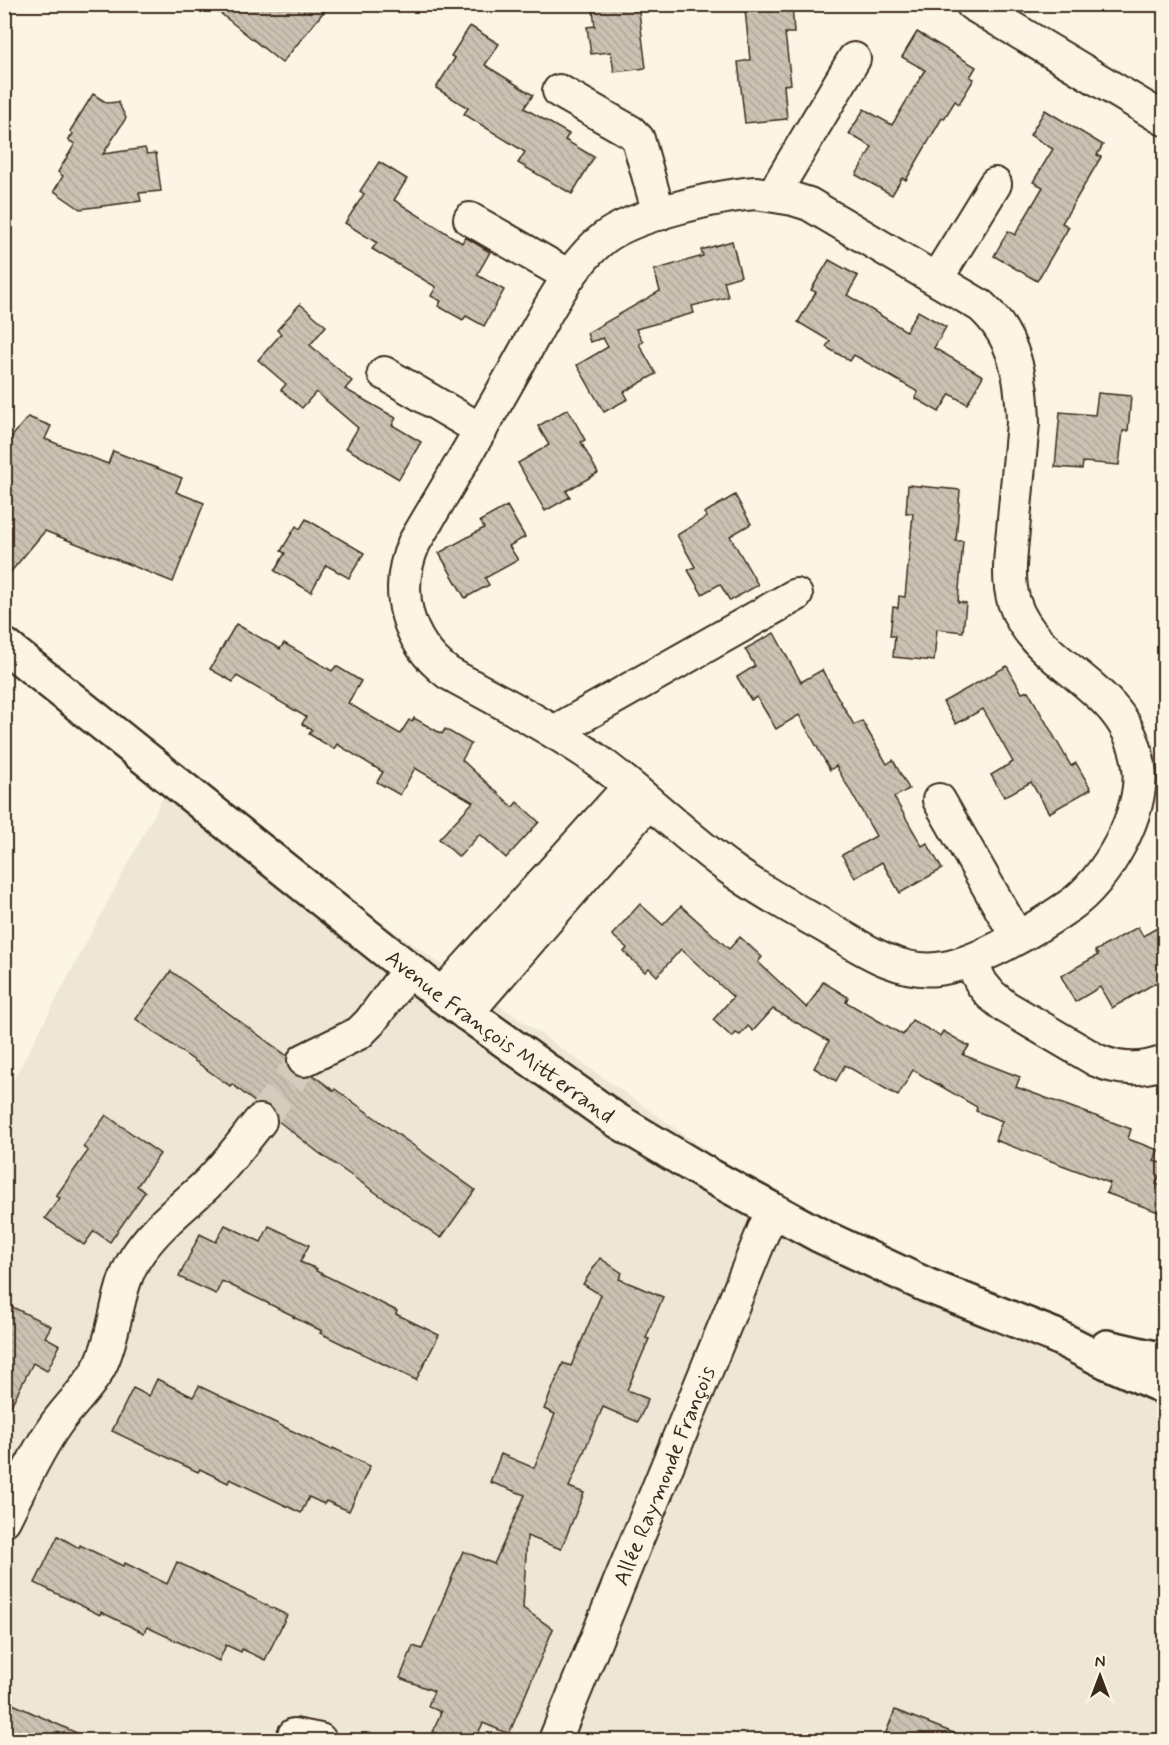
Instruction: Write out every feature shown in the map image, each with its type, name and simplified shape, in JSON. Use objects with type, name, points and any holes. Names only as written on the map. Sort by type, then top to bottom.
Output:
[{"type":"street","points":[[972,4],[1164,119]]},
{"type":"street","points":[[773,195],[854,59]]},
{"type":"street","points":[[559,92],[638,138],[659,214]]},
{"type":"street","points":[[937,279],[995,184]]},
{"type":"street","points":[[738,194],[773,195],[809,204],[937,279],[993,316],[1011,348],[1021,384],[1023,423],[1010,568],[1015,603],[1033,635],[1107,700],[1127,728],[1139,767],[1137,800],[1132,818],[1100,874],[1088,890],[1073,903],[1017,937],[970,961],[938,969],[906,967],[868,952],[750,883],[712,855],[604,766],[554,732],[448,673],[434,662],[412,629],[407,612],[404,578],[407,560],[414,543],[569,276],[590,249],[604,237],[625,225],[659,214],[738,194]]},
{"type":"street","points":[[470,219],[569,276]]},
{"type":"street","points":[[384,373],[481,429]]},
{"type":"street","points":[[554,732],[796,595]]},
{"type":"street","name":"Avenue François Mitterrand","points":[[4,645],[454,1004],[613,1118],[694,1167],[819,1235],[926,1285],[1053,1335],[1164,1387]]},
{"type":"street","points":[[454,1004],[639,795]]},
{"type":"street","points":[[939,800],[1017,937]]},
{"type":"street","points":[[970,961],[982,984],[992,996],[1096,1060],[1107,1065],[1132,1068],[1148,1067],[1164,1062]]},
{"type":"street","points":[[304,1060],[359,1033],[370,1022],[409,969]]},
{"type":"street","points":[[4,1520],[46,1439],[102,1363],[124,1282],[139,1252],[214,1176],[260,1120]]},
{"type":"street","name":"Allée Raymonde François","points":[[555,1740],[772,1210]]},
{"type":"street","name":"Avenue François Mitterrand","points":[[1053,1335],[1164,1360]]},
{"type":"shaded area","points":[[174,777],[799,1215],[1164,1358],[1164,1740],[5,1740],[4,1098]]},
{"type":"building","points":[[209,4],[330,4],[282,63]]},
{"type":"building","points":[[592,4],[638,4],[646,68],[614,72],[611,52],[591,54],[587,27],[595,26]]},
{"type":"building","points":[[752,4],[792,4],[794,33],[785,33],[791,84],[784,85],[787,119],[745,123],[738,62],[750,60],[745,9],[752,9]]},
{"type":"building","points":[[470,26],[499,44],[485,65],[533,95],[524,108],[569,134],[565,140],[594,157],[572,194],[518,163],[525,152],[464,114],[468,108],[436,88],[455,58],[451,56]]},
{"type":"building","points":[[917,32],[976,67],[970,77],[974,79],[959,104],[955,101],[944,119],[942,118],[906,180],[902,178],[892,195],[856,175],[872,147],[849,134],[864,109],[892,125],[925,70],[902,57]]},
{"type":"building","points":[[93,94],[107,103],[118,102],[126,118],[103,154],[145,148],[147,154],[156,153],[161,191],[139,193],[141,201],[80,209],[54,191],[63,176],[58,172],[75,144],[68,140],[73,134],[70,131]]},
{"type":"building","points":[[1045,110],[1103,145],[1097,155],[1101,157],[1062,223],[1069,227],[1037,281],[994,256],[1008,231],[1015,235],[1043,187],[1033,182],[1053,149],[1030,135]]},
{"type":"building","points":[[379,162],[407,179],[394,200],[462,243],[465,237],[490,252],[477,275],[504,290],[484,326],[466,316],[463,320],[438,306],[441,301],[431,296],[436,287],[372,249],[377,243],[345,223],[364,194],[360,191]]},
{"type":"building","points":[[732,241],[741,276],[724,281],[728,297],[692,306],[694,313],[636,329],[643,342],[639,344],[656,374],[624,392],[628,399],[604,412],[577,365],[608,347],[603,338],[590,342],[587,333],[660,291],[654,270],[703,256],[701,250]]},
{"type":"building","points":[[829,260],[858,276],[847,295],[906,331],[918,311],[946,327],[934,348],[983,376],[967,404],[950,394],[939,412],[915,398],[918,392],[854,355],[850,361],[826,347],[830,341],[798,322],[816,292],[811,290]]},
{"type":"building","points":[[300,304],[326,326],[310,345],[352,381],[345,389],[396,418],[392,425],[421,442],[399,479],[346,448],[358,428],[316,392],[302,408],[281,390],[286,384],[258,360],[281,334],[277,330]]},
{"type":"building","points":[[1098,393],[1131,396],[1128,431],[1123,431],[1119,465],[1083,462],[1082,469],[1055,467],[1060,412],[1095,415]]},
{"type":"building","points":[[568,409],[585,440],[581,442],[598,473],[566,491],[570,497],[545,511],[518,463],[549,445],[538,426]]},
{"type":"building","points":[[28,417],[51,426],[45,439],[108,464],[113,451],[182,478],[176,492],[204,503],[173,582],[45,531],[4,580],[4,446]]},
{"type":"building","points":[[908,485],[960,490],[956,541],[963,541],[958,602],[966,603],[963,632],[937,629],[934,661],[893,657],[895,636],[890,636],[893,607],[898,608],[899,596],[905,597],[913,513],[906,513]]},
{"type":"building","points":[[735,495],[751,524],[730,536],[758,585],[730,601],[720,584],[702,594],[688,570],[695,567],[677,535],[707,517],[704,513]]},
{"type":"building","points":[[507,506],[525,537],[509,546],[518,560],[485,578],[489,585],[465,598],[439,553],[484,528],[480,521]]},
{"type":"building","points":[[306,519],[364,553],[349,578],[326,565],[311,592],[275,571],[285,553],[281,551],[296,526],[300,529]]},
{"type":"building","points":[[236,624],[280,649],[284,643],[332,671],[336,666],[361,681],[348,703],[400,734],[409,720],[412,722],[414,718],[442,734],[445,729],[471,744],[462,760],[513,807],[517,802],[539,822],[506,858],[480,834],[459,857],[439,839],[473,802],[415,768],[400,795],[377,782],[383,772],[337,744],[334,749],[309,734],[312,730],[302,724],[306,717],[237,676],[233,682],[210,669]]},
{"type":"building","points":[[774,633],[801,682],[822,670],[854,725],[862,721],[887,764],[893,760],[909,789],[894,797],[922,846],[927,843],[942,869],[900,893],[882,862],[855,878],[842,855],[876,836],[836,766],[830,770],[799,715],[776,729],[757,697],[751,700],[737,677],[755,666],[745,649]]},
{"type":"building","points":[[1007,666],[1022,693],[1028,691],[1071,766],[1076,763],[1091,789],[1049,813],[1031,782],[1004,797],[991,775],[1013,762],[983,709],[956,724],[943,702]]},
{"type":"building","points":[[640,904],[663,925],[681,906],[729,949],[740,937],[762,957],[758,962],[807,1008],[823,982],[848,997],[846,1002],[903,1035],[912,1020],[940,1036],[943,1031],[969,1046],[963,1055],[1020,1077],[1016,1087],[1131,1129],[1128,1139],[1158,1150],[1154,1161],[1164,1164],[1156,1184],[1164,1187],[1164,1214],[1106,1193],[1110,1183],[995,1140],[1002,1121],[976,1111],[977,1107],[913,1070],[898,1096],[845,1065],[836,1081],[814,1068],[829,1041],[773,1009],[753,1031],[748,1026],[740,1035],[736,1033],[732,1037],[713,1020],[733,997],[681,949],[657,976],[649,968],[645,972],[624,952],[627,948],[612,935]]},
{"type":"building","points":[[1164,924],[1164,978],[1112,1008],[1100,987],[1075,1002],[1061,976],[1098,955],[1095,951],[1138,927],[1143,936]]},
{"type":"building","points":[[171,971],[287,1056],[288,1067],[294,1075],[303,1078],[313,1075],[475,1190],[441,1238],[319,1153],[277,1120],[277,1114],[271,1107],[263,1103],[257,1104],[232,1084],[230,1086],[136,1019]]},
{"type":"building","points":[[106,1115],[160,1154],[137,1186],[145,1192],[110,1242],[94,1231],[84,1245],[45,1218],[60,1198],[56,1196],[88,1151],[83,1147]]},
{"type":"building","points":[[225,1225],[261,1242],[269,1226],[309,1245],[300,1262],[439,1335],[416,1380],[222,1281],[216,1294],[179,1277],[200,1234],[216,1242]]},
{"type":"building","points":[[600,1258],[622,1273],[619,1279],[663,1297],[646,1338],[649,1339],[627,1390],[648,1399],[638,1422],[603,1407],[569,1487],[584,1493],[561,1549],[527,1536],[523,1608],[553,1629],[509,1734],[483,1723],[475,1740],[454,1740],[433,1732],[441,1712],[428,1706],[434,1691],[400,1678],[413,1646],[422,1649],[463,1551],[494,1564],[525,1495],[490,1482],[501,1454],[534,1468],[555,1414],[544,1409],[563,1363],[571,1366],[601,1295],[583,1284]]},
{"type":"building","points":[[4,1303],[51,1326],[45,1337],[60,1345],[47,1371],[33,1363],[4,1419]]},
{"type":"building","points":[[157,1379],[193,1397],[199,1386],[370,1466],[349,1511],[326,1501],[324,1504],[309,1497],[301,1513],[230,1479],[228,1483],[200,1469],[198,1472],[112,1431],[133,1388],[149,1396]]},
{"type":"building","points":[[58,1536],[79,1548],[80,1545],[123,1566],[125,1563],[167,1584],[177,1562],[287,1615],[265,1660],[242,1649],[241,1652],[226,1645],[219,1661],[147,1627],[144,1633],[101,1612],[100,1615],[35,1583]]},
{"type":"building","points":[[4,1700],[92,1740],[4,1740]]},
{"type":"building","points":[[895,1710],[969,1739],[969,1740],[883,1740]]},
{"type":"tunnel","points":[[260,1121],[304,1060]]}]
